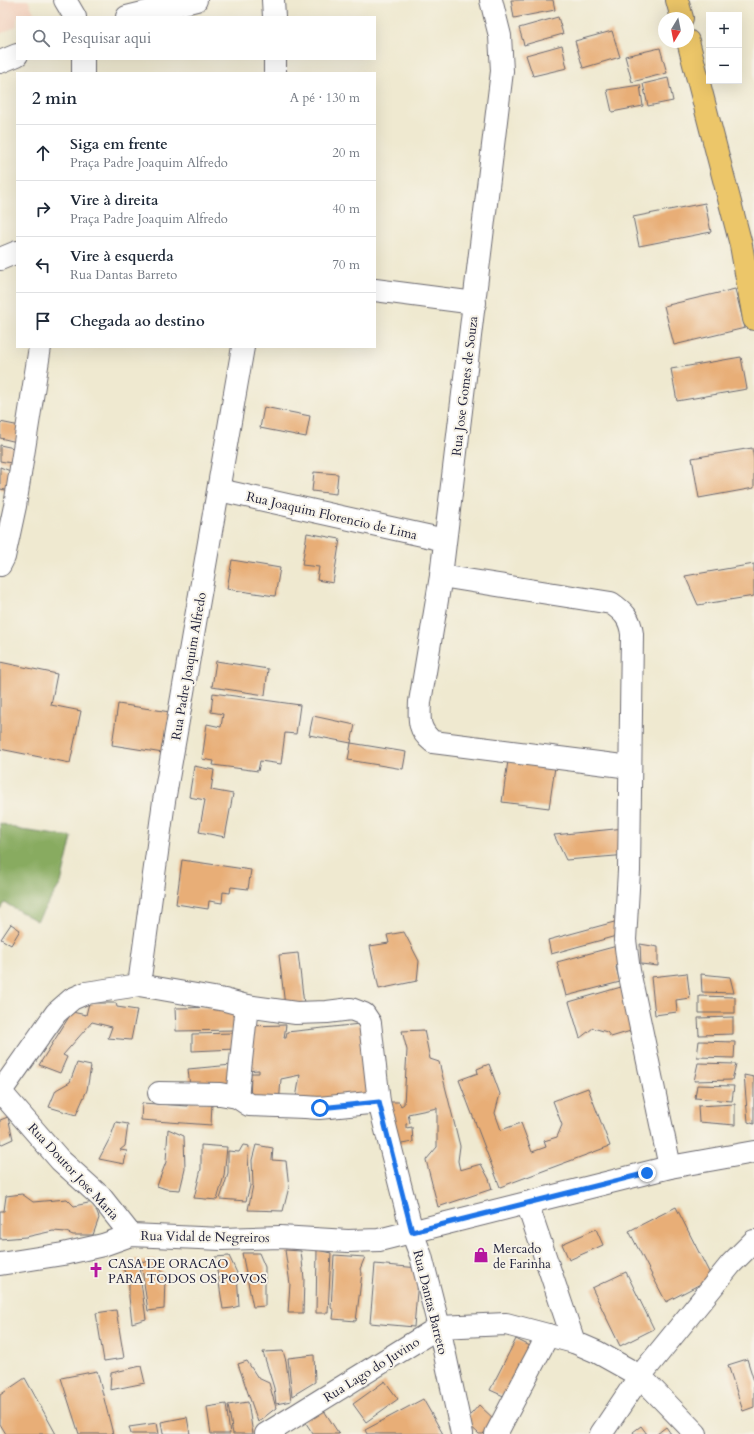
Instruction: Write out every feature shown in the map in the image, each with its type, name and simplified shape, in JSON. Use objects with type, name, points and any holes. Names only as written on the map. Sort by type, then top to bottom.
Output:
[{"type":"main road","points":[[677,0],[680,12]]},
{"type":"main road","points":[[690,48],[747,243],[754,319]]},
{"type":"street","points":[[65,0],[74,16]]},
{"type":"street","points":[[131,16],[196,0]]},
{"type":"street","points":[[273,0],[274,16]]},
{"type":"street","name":"Rua Jose Gomes de Souza","points":[[491,0],[500,36],[502,72],[441,576],[420,702],[420,727],[424,735],[433,742],[630,767]]},
{"type":"street","points":[[0,62],[16,55]]},
{"type":"street","points":[[83,60],[83,72]]},
{"type":"street","points":[[275,60],[275,72]]},
{"type":"street","points":[[0,259],[16,252]]},
{"type":"street","points":[[376,290],[474,303]]},
{"type":"street","points":[[0,565],[4,557],[15,506],[40,348]]},
{"type":"street","name":"Rua Padre Joaquim Alfredo","points":[[139,985],[164,801],[243,348]]},
{"type":"street","name":"Rua Joaquim Florencio de Lima","points":[[218,490],[445,540]]},
{"type":"street","points":[[441,576],[611,603],[621,610],[630,623],[632,634],[629,871],[625,940],[628,971],[670,1167]]},
{"type":"street","points":[[0,1091],[56,1013],[72,999],[86,993],[139,985],[212,997],[247,1006],[296,1013],[327,1012],[351,1009],[364,1014],[370,1023],[379,1102],[412,1232]]},
{"type":"street","points":[[237,1097],[247,1006]]},
{"type":"street","name":"Rua Doutor Jose Maria","points":[[0,1091],[60,1160],[101,1197],[131,1235]]},
{"type":"street","points":[[159,1093],[220,1094],[237,1097],[249,1105],[320,1108],[379,1102]]},
{"type":"street","name":"Rua Dantas Barreto","points":[[462,1434],[439,1327],[421,1256],[412,1232],[670,1167],[754,1152]]},
{"type":"street","points":[[527,1203],[574,1342]]},
{"type":"street","name":"Rua Vidal de Negreiros","points":[[0,1264],[63,1254],[103,1245],[131,1235],[222,1238],[280,1237],[348,1241],[379,1240],[412,1232]]},
{"type":"street","points":[[601,1434],[640,1376],[731,1264],[754,1241]]},
{"type":"street","name":"Rua Lago do Juvino","points":[[266,1434],[439,1327],[506,1324],[574,1342],[598,1352],[640,1376],[696,1434]]},
{"type":"street","points":[[496,1434],[548,1335]]},
{"type":"shaded area","points":[[0,0],[28,0],[36,16],[16,16],[16,26],[0,34]]},
{"type":"green space","points":[[0,823],[21,830],[72,837],[61,883],[37,921],[5,903],[0,910]]},
{"type":"building","points":[[511,0],[553,0],[555,10],[514,18]]},
{"type":"building","points":[[558,17],[563,34],[524,45],[519,28]]},
{"type":"building","points":[[612,31],[620,57],[583,68],[575,41]]},
{"type":"building","points":[[562,45],[567,68],[533,76],[526,55]]},
{"type":"building","points":[[660,48],[667,73],[632,82],[625,56]]},
{"type":"building","points":[[668,78],[673,101],[648,106],[643,84]]},
{"type":"building","points":[[640,85],[643,106],[612,112],[607,90]]},
{"type":"building","points":[[705,203],[711,232],[639,246],[633,217]]},
{"type":"building","points":[[735,289],[745,328],[674,345],[664,306]]},
{"type":"building","points":[[741,357],[747,389],[677,401],[671,369]]},
{"type":"building","points":[[264,407],[310,416],[306,437],[260,428]]},
{"type":"building","points":[[0,422],[20,426],[17,442],[0,438]]},
{"type":"building","points":[[0,445],[14,448],[11,463],[0,461]]},
{"type":"building","points":[[752,448],[754,460],[754,488],[699,498],[692,458]]},
{"type":"building","points":[[0,467],[13,472],[11,491],[0,489]]},
{"type":"building","points":[[314,472],[338,474],[336,494],[312,491]]},
{"type":"building","points":[[307,533],[340,539],[333,583],[317,580],[319,567],[302,565]]},
{"type":"building","points":[[232,560],[280,568],[275,596],[227,589]]},
{"type":"building","points":[[754,564],[754,596],[698,605],[685,576]]},
{"type":"building","points":[[216,661],[268,669],[265,695],[212,687]]},
{"type":"building","points":[[0,662],[57,674],[51,705],[81,711],[70,763],[0,749]]},
{"type":"building","points":[[213,693],[300,705],[296,734],[285,733],[281,764],[260,761],[258,771],[213,765],[214,761],[202,759],[207,724],[221,727],[223,714],[211,712]]},
{"type":"building","points":[[118,704],[170,712],[163,753],[112,745]]},
{"type":"building","points":[[313,716],[355,725],[351,743],[309,735]]},
{"type":"building","points":[[351,743],[406,752],[403,769],[348,760]]},
{"type":"building","points":[[508,761],[555,767],[549,808],[502,802]]},
{"type":"building","points":[[194,766],[214,770],[211,790],[233,794],[225,837],[199,832],[205,800],[189,797]]},
{"type":"building","points":[[625,828],[628,855],[566,860],[554,835]]},
{"type":"building","points":[[182,860],[251,870],[248,889],[231,887],[230,893],[223,892],[222,903],[209,901],[208,909],[176,904]]},
{"type":"building","points":[[618,921],[616,936],[551,954],[548,940]]},
{"type":"building","points":[[11,924],[20,930],[11,945],[1,939]]},
{"type":"building","points":[[404,932],[419,961],[417,981],[379,989],[370,946],[389,943],[387,935]]},
{"type":"building","points":[[640,944],[658,947],[658,966],[641,964]]},
{"type":"building","points":[[617,946],[622,963],[616,967],[620,982],[566,996],[557,962]]},
{"type":"building","points":[[298,953],[304,1004],[285,1006],[279,955]]},
{"type":"building","points":[[687,973],[690,998],[676,1000],[677,1012],[655,1015],[651,977]]},
{"type":"building","points":[[701,974],[730,977],[734,993],[702,992]]},
{"type":"building","points":[[621,987],[634,1030],[611,1037],[607,1032],[593,1028],[580,1038],[569,1002]]},
{"type":"building","points":[[699,996],[735,997],[735,1013],[699,1013]]},
{"type":"building","points":[[89,1003],[116,1003],[117,1007],[137,1010],[131,1040],[108,1038],[112,1027],[92,1022],[63,1055],[67,1057],[60,1073],[39,1065],[72,1012],[86,1015]]},
{"type":"building","points":[[234,1007],[235,1030],[176,1031],[175,1008]]},
{"type":"building","points":[[733,1017],[733,1034],[699,1035],[698,1018]]},
{"type":"building","points":[[369,1023],[377,1101],[295,1104],[300,1075],[281,1079],[279,1105],[250,1104],[251,1073],[259,1073],[259,1070],[244,1071],[245,1026],[286,1025],[284,1038],[286,1038],[287,1032]]},
{"type":"building","points":[[424,1030],[430,1059],[439,1062],[460,1146],[458,1161],[460,1170],[481,1164],[489,1179],[492,1189],[438,1207],[426,1160],[437,1147],[437,1108],[408,1114],[410,1123],[406,1124],[406,1128],[412,1127],[413,1142],[396,1145],[389,1102],[399,1102],[401,1106],[404,1104],[407,1050],[402,1031]]},
{"type":"building","points":[[234,1033],[235,1049],[192,1051],[192,1034]]},
{"type":"building","points":[[699,1041],[735,1042],[734,1058],[697,1057]]},
{"type":"building","points":[[77,1063],[91,1066],[87,1090],[76,1115],[49,1107],[56,1090],[70,1082]]},
{"type":"building","points":[[698,1063],[736,1064],[732,1080],[694,1081]]},
{"type":"building","points":[[489,1064],[500,1094],[495,1113],[501,1130],[521,1123],[532,1152],[546,1147],[544,1141],[557,1137],[562,1125],[553,1101],[588,1088],[610,1146],[500,1187],[459,1080],[478,1073],[477,1069]]},
{"type":"building","points":[[232,1065],[234,1084],[190,1087],[188,1069]]},
{"type":"building","points":[[744,1075],[754,1077],[754,1124],[748,1122]]},
{"type":"building","points":[[697,1085],[734,1086],[732,1101],[695,1098]]},
{"type":"building","points":[[190,1101],[212,1103],[211,1125],[141,1120],[142,1103],[188,1106]]},
{"type":"building","points":[[735,1104],[735,1125],[699,1122],[698,1106]]},
{"type":"building","points":[[8,1117],[13,1139],[0,1145],[0,1120]]},
{"type":"building","points":[[116,1122],[128,1124],[125,1146],[120,1150],[127,1151],[124,1164],[99,1159],[111,1136]]},
{"type":"building","points":[[168,1129],[184,1136],[185,1169],[180,1190],[166,1189],[157,1186],[166,1162]]},
{"type":"building","points":[[201,1145],[227,1147],[224,1176],[217,1200],[194,1198],[201,1169]]},
{"type":"building","points":[[243,1145],[249,1146],[248,1157],[250,1186],[246,1201],[220,1199],[228,1174],[228,1151],[239,1152]]},
{"type":"building","points":[[256,1145],[273,1148],[272,1160],[286,1161],[289,1187],[283,1211],[248,1210],[253,1185],[252,1160]]},
{"type":"building","points":[[22,1194],[33,1202],[67,1199],[74,1206],[93,1202],[99,1218],[93,1235],[73,1235],[66,1232],[53,1231],[26,1237],[0,1239],[0,1211],[4,1211],[6,1196]]},
{"type":"building","points":[[676,1207],[712,1278],[666,1302],[629,1231]]},
{"type":"building","points":[[596,1229],[603,1245],[569,1260],[562,1244]]},
{"type":"building","points":[[285,1250],[301,1251],[304,1279],[303,1313],[288,1313],[290,1284]]},
{"type":"building","points":[[317,1250],[331,1253],[328,1313],[316,1313]]},
{"type":"building","points":[[242,1253],[259,1253],[265,1267],[265,1306],[253,1307]]},
{"type":"building","points":[[334,1255],[365,1257],[360,1269],[362,1273],[356,1321],[333,1319],[334,1310],[331,1308]]},
{"type":"building","points":[[229,1256],[237,1273],[239,1306],[223,1309],[215,1257]]},
{"type":"building","points":[[138,1259],[146,1319],[132,1323],[129,1281],[121,1264]]},
{"type":"building","points":[[155,1259],[165,1277],[164,1309],[148,1311],[141,1262]]},
{"type":"building","points":[[375,1264],[419,1268],[414,1327],[370,1323]]},
{"type":"building","points":[[626,1272],[654,1329],[620,1346],[592,1288]]},
{"type":"building","points":[[116,1310],[124,1358],[104,1361],[96,1313]]},
{"type":"building","points":[[516,1339],[534,1348],[508,1398],[490,1390]]},
{"type":"building","points":[[283,1351],[286,1361],[291,1401],[276,1404],[274,1388],[263,1352]]},
{"type":"building","points":[[314,1355],[315,1382],[292,1396],[288,1358]]},
{"type":"building","points":[[747,1359],[754,1381],[754,1407],[743,1411],[728,1365]]},
{"type":"building","points":[[247,1361],[258,1378],[269,1383],[276,1408],[258,1422],[238,1364]]},
{"type":"building","points":[[141,1366],[145,1383],[110,1390],[111,1373]]},
{"type":"building","points":[[97,1371],[113,1434],[79,1434],[61,1378]]},
{"type":"building","points":[[25,1378],[56,1434],[6,1434],[0,1424],[0,1395]]},
{"type":"building","points":[[385,1381],[398,1399],[366,1422],[353,1404]]},
{"type":"building","points":[[423,1399],[443,1434],[367,1434],[365,1430]]},
{"type":"building","points":[[248,1402],[253,1434],[233,1434],[228,1405]]},
{"type":"building","points":[[226,1404],[230,1434],[211,1434],[207,1407]]},
{"type":"building","points":[[479,1405],[495,1420],[483,1434],[479,1434],[465,1421]]},
{"type":"building","points":[[323,1409],[339,1434],[313,1434],[304,1420]]},
{"type":"building","points":[[187,1417],[190,1434],[163,1434],[161,1422]]},
{"type":"building","points":[[157,1423],[159,1434],[131,1434],[129,1427]]},
{"type":"building","points":[[641,1426],[647,1434],[634,1434],[633,1432]]},
{"type":"building","points":[[666,1427],[671,1434],[657,1434]]},
{"type":"place","name":"Mercado de Farinha","points":[[481,1255]]},
{"type":"place","name":"CASA DE ORACAO PARA TODOS OS POVOS","points":[[96,1270]]},
{"type":"route","points":[[320,1108],[379,1102],[412,1232],[647,1173]]}]
